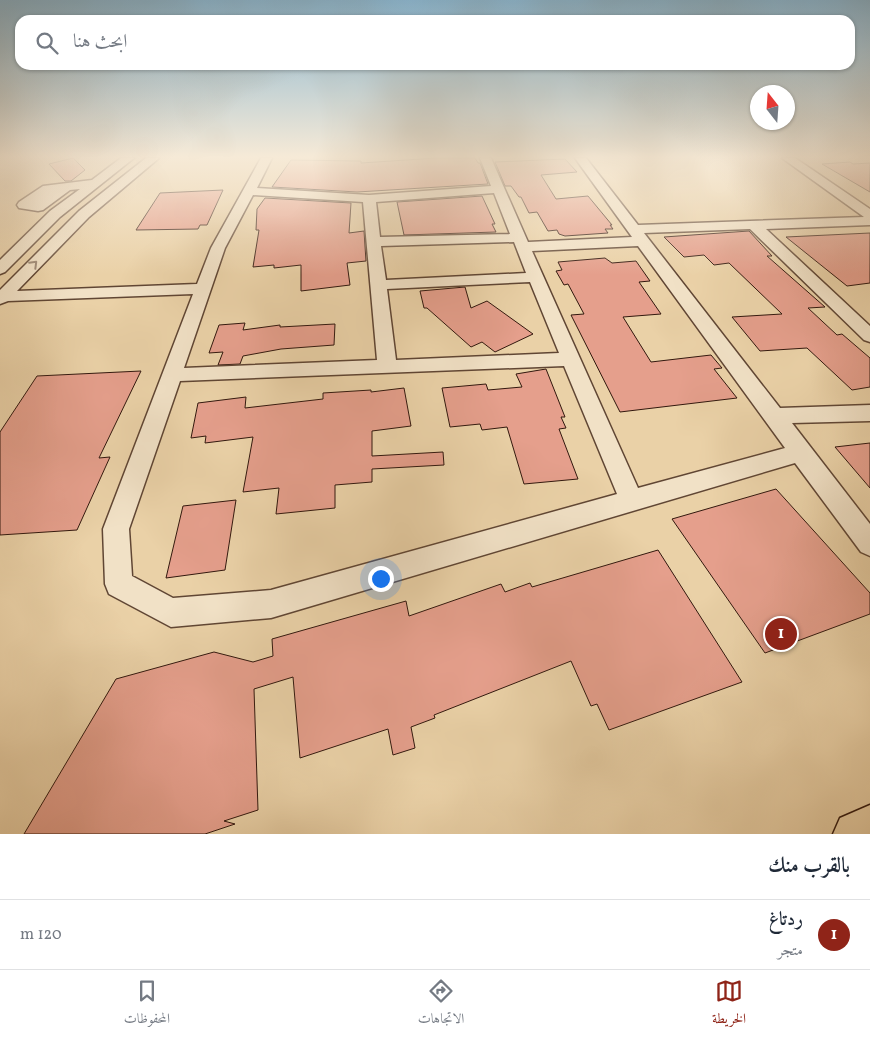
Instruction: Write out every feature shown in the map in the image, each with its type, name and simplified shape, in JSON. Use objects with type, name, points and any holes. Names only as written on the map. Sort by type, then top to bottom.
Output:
[{"type":"main road","points":[[856,834],[870,828]]},
{"type":"street","points":[[46,222],[38,207],[52,197]]},
{"type":"street","points":[[3,265],[46,222],[78,197]]},
{"type":"street","points":[[1,297],[84,214],[105,197]]},
{"type":"street","points":[[246,197],[218,248],[116,529],[119,584],[171,613],[271,604],[801,452]]},
{"type":"street","points":[[338,197],[369,199],[396,197]]},
{"type":"street","points":[[501,197],[632,501]]},
{"type":"street","points":[[609,197],[870,544]]},
{"type":"street","points":[[844,197],[870,215]]},
{"type":"street","points":[[369,199],[387,366]]},
{"type":"street","points":[[374,242],[521,243],[754,225],[870,221]]},
{"type":"street","points":[[754,225],[870,336]]},
{"type":"street","points":[[378,285],[536,277]]},
{"type":"street","points":[[1,297],[203,289]]},
{"type":"street","points":[[172,375],[571,359]]},
{"type":"street","points":[[774,416],[870,413]]},
{"type":"building","points":[[157,197],[220,197],[207,225],[200,225],[198,229],[136,230]]},
{"type":"building","points":[[482,197],[495,224],[492,224],[496,232],[404,235],[397,202]]},
{"type":"building","points":[[519,197],[555,197],[556,199],[589,197],[612,225],[610,225],[613,229],[605,229],[608,233],[565,236],[559,234],[557,230],[548,231],[537,212],[529,213],[521,197]]},
{"type":"building","points":[[265,198],[351,203],[349,233],[364,231],[366,261],[347,263],[350,285],[301,291],[301,265],[274,268],[274,265],[253,267],[259,230],[256,230],[257,209]]},
{"type":"building","points":[[749,231],[772,256],[767,256],[825,307],[808,308],[837,335],[842,334],[870,358],[870,387],[852,390],[807,348],[760,351],[732,317],[782,314],[729,263],[714,265],[704,255],[684,257],[664,237]]},
{"type":"building","points":[[870,233],[870,283],[847,286],[786,237]]},
{"type":"building","points":[[605,258],[612,263],[636,261],[650,281],[639,282],[661,314],[623,317],[651,362],[711,355],[722,368],[714,369],[737,398],[620,412],[571,315],[584,314],[568,284],[564,285],[556,271],[562,270],[558,262]]},
{"type":"building","points":[[465,287],[471,308],[487,301],[533,334],[495,352],[482,342],[471,347],[427,308],[424,308],[420,291]]},
{"type":"building","points":[[245,323],[243,330],[280,325],[280,327],[335,324],[334,345],[281,349],[243,356],[240,364],[218,365],[223,352],[209,353],[219,325]]},
{"type":"building","points":[[546,369],[565,417],[561,417],[566,428],[559,429],[578,479],[524,484],[507,427],[482,430],[480,424],[450,427],[442,388],[486,384],[488,390],[522,387],[516,374]]},
{"type":"building","points":[[141,371],[99,458],[110,457],[77,530],[0,535],[0,432],[37,376]]},
{"type":"building","points":[[404,388],[411,426],[372,431],[372,456],[443,452],[444,465],[372,469],[372,482],[335,485],[335,508],[276,514],[279,488],[243,492],[253,437],[205,443],[206,436],[191,438],[198,403],[246,397],[245,408],[323,399],[323,393],[371,390],[371,392]]},
{"type":"building","points":[[870,443],[870,488],[835,447]]},
{"type":"building","points":[[776,489],[870,593],[870,614],[765,653],[672,519]]},
{"type":"building","points":[[236,500],[225,570],[166,578],[183,506]]},
{"type":"building","points":[[658,550],[742,682],[609,730],[597,704],[591,706],[571,661],[434,715],[435,718],[411,727],[415,748],[393,755],[388,729],[300,758],[293,677],[254,689],[258,810],[224,821],[235,824],[205,834],[24,834],[116,679],[214,652],[253,662],[273,656],[272,639],[406,601],[409,616],[501,584],[505,592],[530,583],[532,587]]},
{"type":"place","name":"ردتاغ","points":[[781,634]]}]
